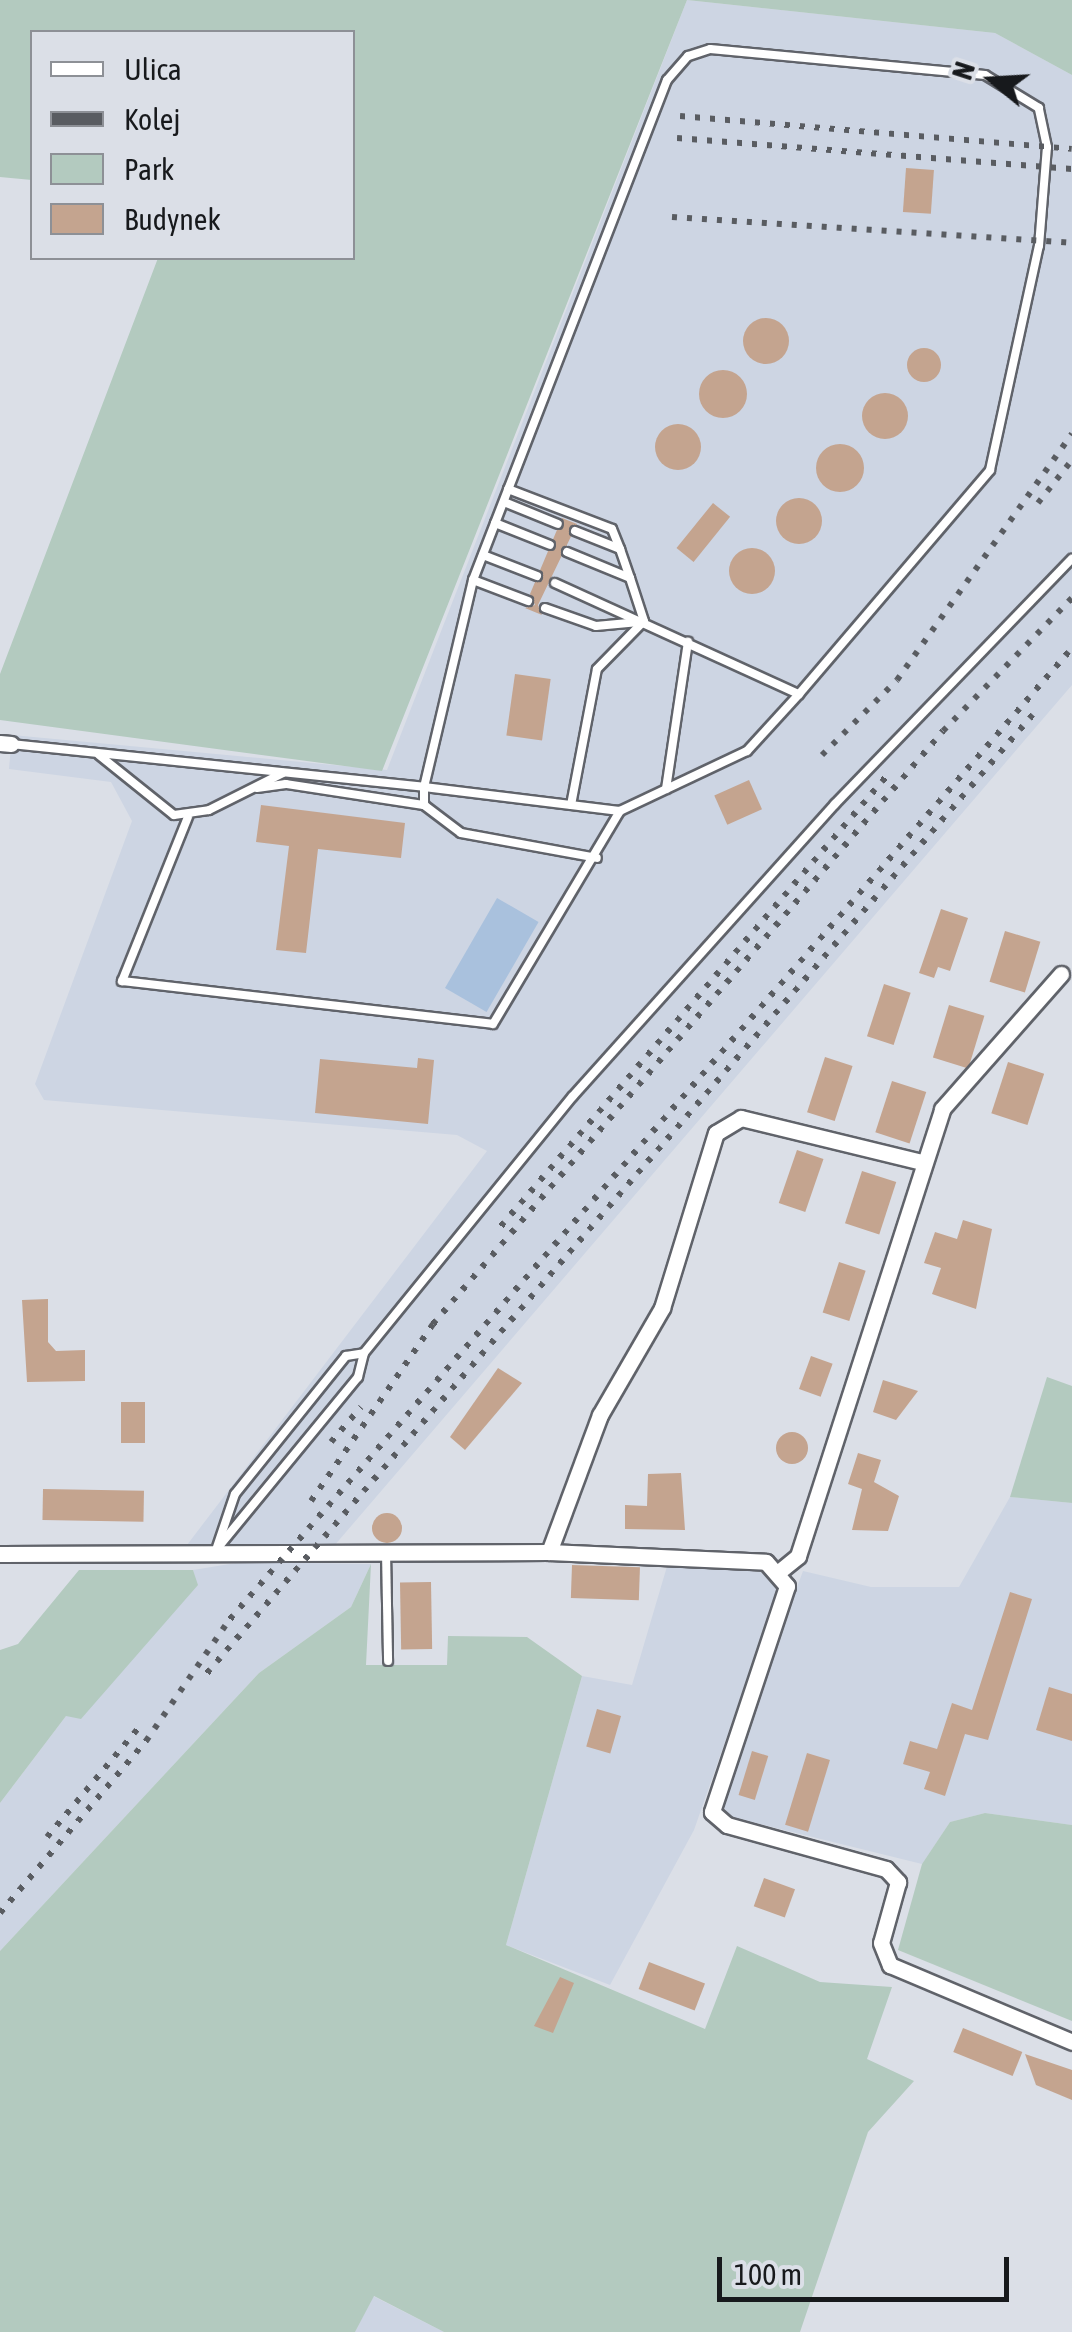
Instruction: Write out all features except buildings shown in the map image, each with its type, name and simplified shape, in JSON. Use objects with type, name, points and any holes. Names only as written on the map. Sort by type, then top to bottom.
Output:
[{"type":"street","points":[[782,1570],[798,1556],[942,1108],[1060,974]]},
{"type":"street","points":[[549,1552],[600,1414],[662,1308],[716,1132],[741,1118],[922,1162]]},
{"type":"street","points":[[0,1554],[216,1550],[549,1552],[742,1558],[782,1570]]},
{"type":"street","points":[[782,1570],[787,1586],[712,1812],[728,1825],[886,1869],[898,1882],[881,1943],[890,1965],[1072,2042]]},
{"type":"lane","points":[[6,743],[424,787],[620,810],[747,751],[990,470],[1047,168],[1043,115],[1012,86],[875,64],[710,49],[688,56],[668,80],[473,580],[424,787],[424,805]]},
{"type":"lane","points":[[508,490],[612,529],[644,621]]},
{"type":"lane","points":[[504,502],[558,524]]},
{"type":"lane","points":[[495,523],[550,545]]},
{"type":"lane","points":[[575,530],[620,548]]},
{"type":"lane","points":[[566,552],[630,578]]},
{"type":"lane","points":[[483,554],[538,576]]},
{"type":"lane","points":[[216,1550],[358,1377],[364,1354],[573,1096],[834,804],[1072,559]]},
{"type":"lane","points":[[473,580],[528,601]]},
{"type":"lane","points":[[555,583],[799,694]]},
{"type":"lane","points":[[545,608],[596,626],[644,621]]},
{"type":"lane","points":[[570,804],[597,669],[644,621]]},
{"type":"lane","points":[[666,789],[688,642]]},
{"type":"lane","points":[[90,752],[160,809],[188,816],[284,772]]},
{"type":"lane","points":[[243,792],[286,784],[424,805],[497,846],[597,858]]},
{"type":"lane","points":[[188,816],[122,981],[480,1024],[504,1014],[597,858],[620,810]]},
{"type":"lane","points":[[216,1550],[234,1494],[346,1356],[364,1354]]},
{"type":"lane","points":[[386,1552],[388,1661]]},
{"type":"shaded area","points":[[687,0],[995,33],[1072,75],[1072,685],[334,1546],[187,1545],[487,1151],[457,1135],[44,1100],[35,1084],[132,821],[111,782],[9,769],[12,735],[387,770]]},
{"type":"shaded area","points":[[1010,1497],[1072,1503],[1072,1825],[985,1813],[950,1822],[922,1864],[728,1816],[720,1797],[803,1571],[871,1587],[959,1587]]},
{"type":"shaded area","points":[[242,1562],[371,1564],[351,1607],[259,1673],[0,1951],[0,1803],[66,1716],[197,1585],[193,1570]]},
{"type":"shaded area","points":[[668,1563],[763,1572],[779,1588],[694,1830],[610,1985],[506,1945],[582,1676],[632,1685]]},
{"type":"shaded area","points":[[373,2296],[444,2332],[355,2332]]},
{"type":"green space","points":[[0,0],[687,0],[382,771],[0,720],[0,674],[157,260],[355,260],[355,30],[30,30],[30,180],[0,177]]},
{"type":"green space","points":[[687,0],[1072,0],[1072,75],[995,33]]},
{"type":"green space","points":[[1047,1377],[1072,1386],[1072,1503],[1010,1497]]},
{"type":"green space","points":[[371,1564],[366,1665],[447,1665],[448,1636],[527,1637],[582,1676],[506,1945],[705,2029],[737,1946],[820,1982],[892,1987],[867,2059],[914,2081],[868,2132],[800,2332],[444,2332],[374,2296],[355,2332],[0,2332],[0,1951],[259,1673],[351,1607]]},
{"type":"green space","points":[[79,1570],[193,1570],[198,1585],[81,1719],[66,1716],[0,1803],[0,1650],[18,1644]]},
{"type":"green space","points":[[985,1813],[1072,1825],[1072,2021],[898,1950],[922,1864],[950,1822]]},
{"type":"water","points":[[497,898],[539,922],[487,1012],[445,988]]},
{"type":"railway","points":[[680,116],[1072,149]]},
{"type":"railway","points":[[677,138],[1072,169]]},
{"type":"railway","points":[[672,217],[1072,243]]},
{"type":"railway","points":[[822,755],[897,680],[1072,434]]},
{"type":"railway","points":[[1038,503],[1072,460]]},
{"type":"railway","points":[[311,1501],[433,1324],[943,731],[1072,598]]},
{"type":"railway","points":[[0,1913],[146,1741],[230,1619],[1072,648]]},
{"type":"railway","points":[[207,1673],[1036,711]]},
{"type":"railway","points":[[501,1226],[885,778]]},
{"type":"railway","points":[[331,1442],[361,1407]]},
{"type":"railway","points":[[47,1837],[140,1726]]}]
